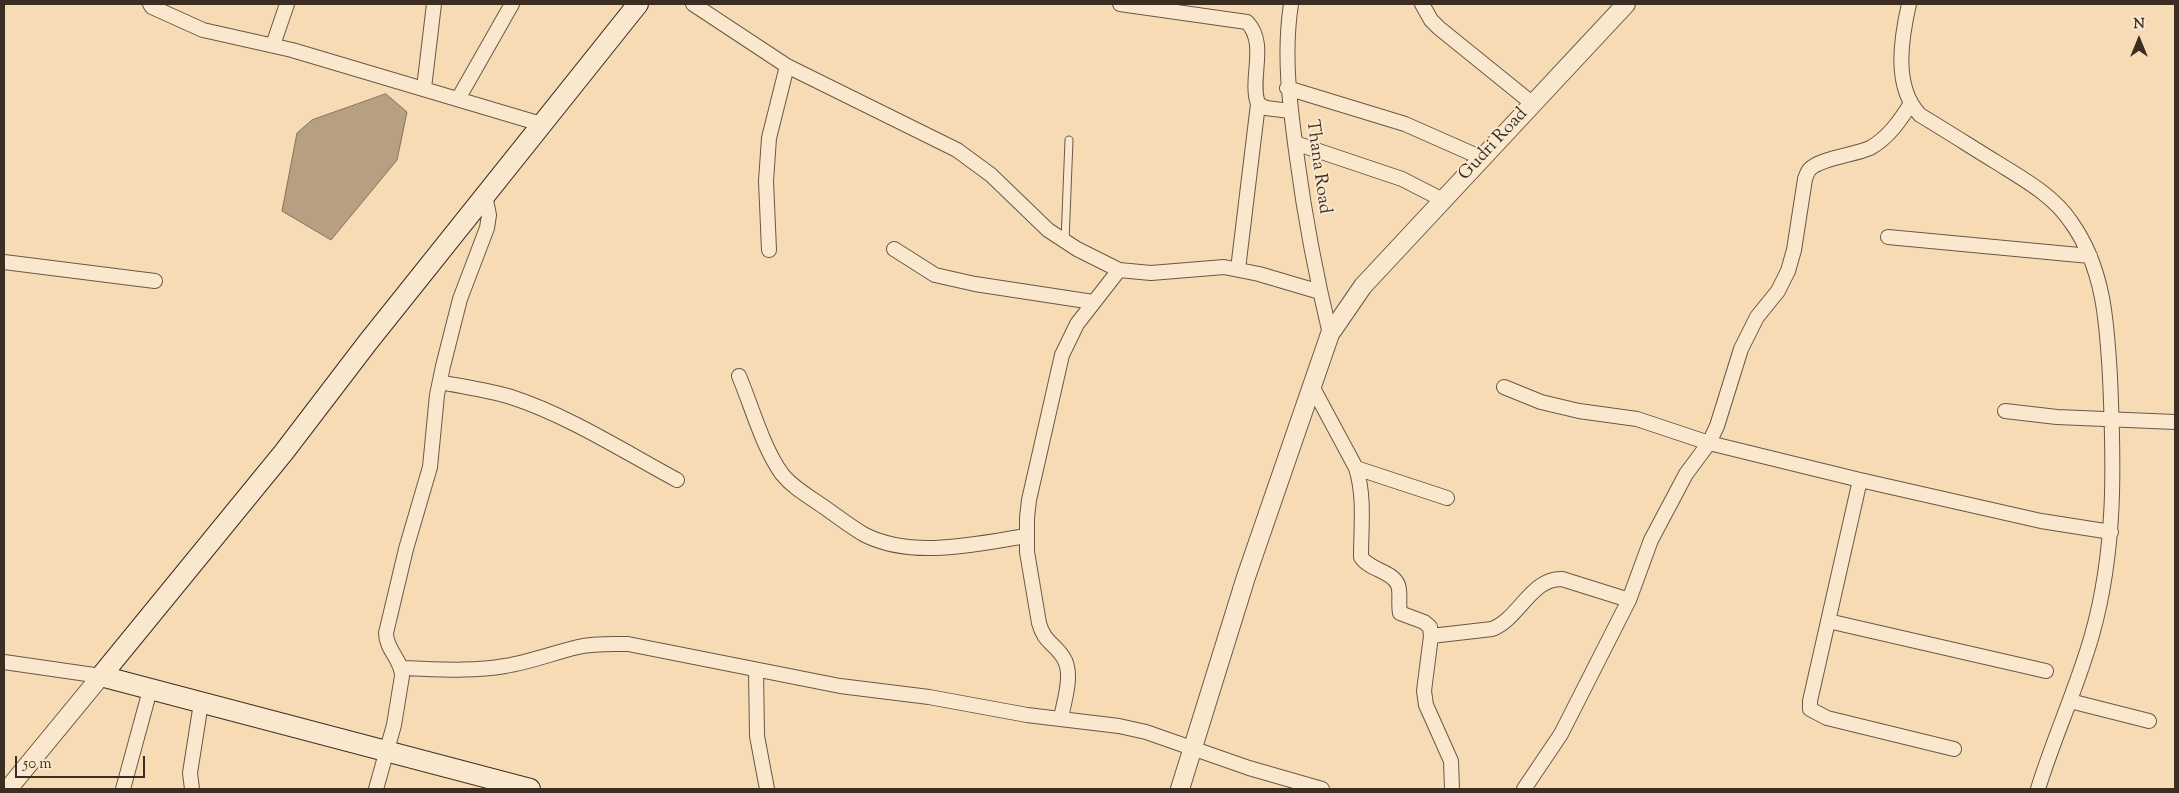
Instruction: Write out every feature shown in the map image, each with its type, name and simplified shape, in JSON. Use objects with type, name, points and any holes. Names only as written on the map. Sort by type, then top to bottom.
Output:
[{"type":"main road","points":[[530,789],[101,676],[284,452],[541,124],[638,4]]},
{"type":"street","points":[[150,4],[152,7],[203,30],[273,45],[541,124]]},
{"type":"street","points":[[273,45],[287,4]]},
{"type":"street","points":[[424,88],[434,4]]},
{"type":"street","points":[[458,98],[512,4]]},
{"type":"street","points":[[693,4],[788,66],[957,150],[991,175],[1048,230],[1119,270],[1151,273],[1199,268],[1238,269],[1320,292]]},
{"type":"street","points":[[1120,4],[1247,22],[1255,30],[1258,42],[1255,94],[1258,104],[1238,269]]},
{"type":"street","name":"Thana Road","points":[[1291,4],[1287,41],[1287,88],[1307,229],[1330,334]]},
{"type":"street","points":[[1422,4],[1431,20],[1439,28],[1533,104]]},
{"type":"street","name":"Gudri Road","points":[[1180,789],[1249,568],[1330,334],[1363,286],[1626,4]]},
{"type":"street","points":[[1909,4],[1902,57],[1903,85],[1910,105],[1920,115],[2051,198],[2071,220],[2090,256],[2099,281],[2106,318],[2114,462],[2111,532],[2099,607],[2070,701],[2038,789]]},
{"type":"street","points":[[769,250],[766,181],[769,138],[788,66]]},
{"type":"street","points":[[1287,88],[1405,124],[1482,158]]},
{"type":"street","points":[[1258,104],[1266,108],[1290,111]]},
{"type":"street","points":[[1524,789],[1561,734],[1629,600],[1651,540],[1686,474],[1709,443],[1723,411],[1741,349],[1757,317],[1778,291],[1788,271],[1805,179],[1810,169],[1818,164],[1858,153],[1881,141],[1893,130],[1910,105]]},
{"type":"street","points":[[1295,143],[1402,179],[1443,200]]},
{"type":"street","points":[[376,789],[399,701],[402,668],[386,642],[386,633],[406,549],[430,467],[440,382],[460,299],[487,228],[489,215],[485,195]]},
{"type":"street","points":[[1888,236],[2090,256]]},
{"type":"street","points":[[894,249],[935,275],[975,284],[1093,302]]},
{"type":"street","points":[[4,262],[155,281]]},
{"type":"street","points":[[1061,718],[1068,667],[1064,657],[1042,634],[1026,536],[1029,500],[1062,355],[1068,339],[1093,302],[1119,270]]},
{"type":"street","points":[[740,376],[770,451],[783,474],[794,485],[864,534],[904,546],[926,547],[950,546],[1026,536]]},
{"type":"street","points":[[440,382],[486,391],[554,415],[677,480]]},
{"type":"street","points":[[1504,387],[1542,402],[1578,411],[1637,419],[1709,443],[1860,480],[2024,518],[2111,532]]},
{"type":"street","points":[[1312,388],[1356,468],[1362,496],[1361,557],[1364,563],[1395,579],[1399,586],[1400,613],[1424,622],[1430,627],[1431,636],[1424,691],[1426,704],[1451,761],[1452,789]]},
{"type":"street","points":[[2005,411],[2057,417],[2175,422]]},
{"type":"street","points":[[1356,468],[1447,498]]},
{"type":"street","points":[[1860,480],[1810,701],[1810,709],[1827,718],[1954,749]]},
{"type":"street","points":[[1431,636],[1492,629],[1499,626],[1513,616],[1538,588],[1553,578],[1562,579],[1629,600]]},
{"type":"street","points":[[1828,621],[2046,670]]},
{"type":"street","points":[[402,668],[451,671],[479,670],[528,662],[578,647],[600,644],[628,644],[840,686],[929,697],[999,711],[1128,728],[1194,748],[1249,768],[1322,789]]},
{"type":"street","points":[[4,662],[101,676]]},
{"type":"street","points":[[756,670],[758,736],[767,789]]},
{"type":"street","points":[[8,789],[101,676]]},
{"type":"street","points":[[123,789],[150,690]]},
{"type":"street","points":[[2070,701],[2149,721]]},
{"type":"street","points":[[192,789],[190,773],[201,703]]},
{"type":"lane","points":[[1065,240],[1069,140]]},
{"type":"shaded area","points":[[386,94],[407,112],[397,160],[331,240],[282,211],[297,133],[312,120]]}]
